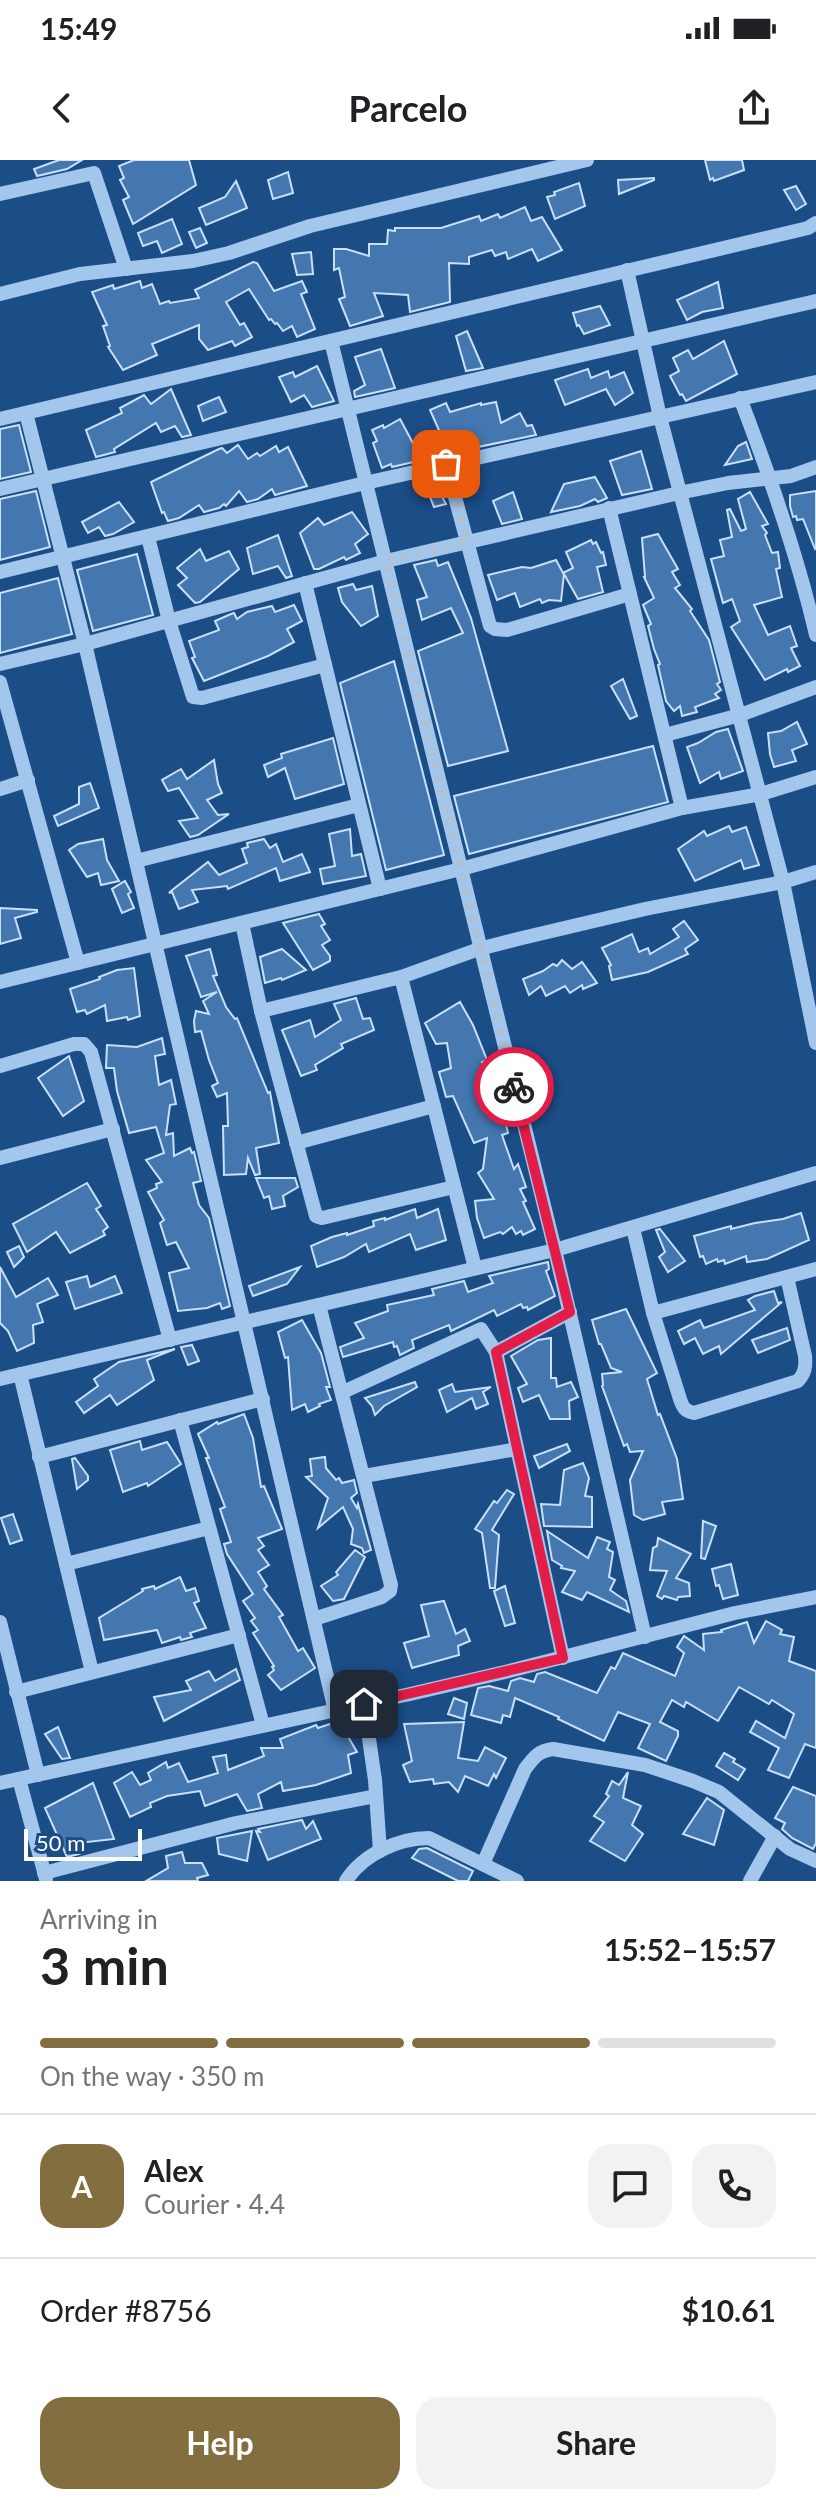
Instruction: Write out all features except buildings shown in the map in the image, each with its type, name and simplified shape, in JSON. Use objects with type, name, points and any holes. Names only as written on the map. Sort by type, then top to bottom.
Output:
[{"type":"street","points":[[0,294],[80,274],[217,256],[310,226],[587,160]]},
{"type":"street","points":[[0,194],[93,166],[126,269]]},
{"type":"street","points":[[0,419],[808,228],[816,223]]},
{"type":"street","points":[[627,270],[679,493],[783,882],[816,1043]]},
{"type":"street","points":[[0,489],[816,301]]},
{"type":"street","points":[[331,341],[555,1250],[645,1637]]},
{"type":"street","points":[[0,572],[446,464],[816,382]]},
{"type":"street","points":[[740,398],[809,573],[816,635]]},
{"type":"street","points":[[26,413],[85,644],[335,1711]]},
{"type":"street","points":[[446,464],[488,620],[495,629],[507,630],[630,594]]},
{"type":"street","points":[[0,664],[85,644],[386,561],[609,508],[728,483],[791,476],[816,467]]},
{"type":"street","points":[[609,508],[682,808]]},
{"type":"street","points":[[148,537],[169,621],[193,697],[325,665]]},
{"type":"street","points":[[305,583],[380,889]]},
{"type":"street","points":[[0,682],[78,963]]},
{"type":"street","points":[[665,735],[740,715],[816,687]]},
{"type":"street","points":[[0,982],[461,869],[682,808],[761,794],[816,777]]},
{"type":"street","points":[[0,789],[28,780]]},
{"type":"street","points":[[136,861],[359,805]]},
{"type":"street","points":[[261,1011],[401,977],[479,949],[816,872]]},
{"type":"street","points":[[242,923],[261,1011],[318,1218],[454,1187]]},
{"type":"street","points":[[401,977],[475,1268]]},
{"type":"street","points":[[0,1066],[74,1044],[84,1044],[91,1052],[170,1340]]},
{"type":"street","points":[[296,1143],[434,1106]]},
{"type":"street","points":[[0,1158],[113,1129]]},
{"type":"street","points":[[0,1379],[555,1250],[816,1173]]},
{"type":"street","points":[[633,1228],[653,1313],[683,1408],[694,1413],[798,1381],[803,1375],[805,1356],[787,1277]]},
{"type":"street","points":[[653,1313],[816,1269]]},
{"type":"street","points":[[314,1619],[382,1597],[390,1591],[391,1580],[319,1305]]},
{"type":"street","points":[[496,1352],[570,1312]]},
{"type":"street","points":[[343,1392],[481,1329],[496,1352],[563,1658]]},
{"type":"street","points":[[20,1374],[92,1672]]},
{"type":"street","points":[[39,1457],[263,1399]]},
{"type":"street","points":[[180,1420],[263,1725]]},
{"type":"street","points":[[364,1476],[517,1449]]},
{"type":"street","points":[[66,1564],[209,1528]]},
{"type":"street","points":[[0,1783],[335,1711],[563,1658],[735,1613],[816,1597]]},
{"type":"street","points":[[0,1622],[38,1775]]},
{"type":"street","points":[[16,1692],[239,1635]]},
{"type":"street","points":[[364,1704],[380,1851]]},
{"type":"street","points":[[483,1864],[525,1769],[534,1755],[541,1750],[553,1749],[645,1765],[719,1792],[790,1849],[816,1861]]},
{"type":"street","points":[[19,1779],[45,1877],[236,1823],[376,1796]]},
{"type":"street","points":[[750,1881],[775,1836]]},
{"type":"street","points":[[346,1881],[363,1860],[380,1851],[429,1838],[517,1881]]},
{"type":"way so far","points":[[446,464],[467,542],[386,561],[514,1087]]},
{"type":"route","points":[[364,1704],[563,1658],[496,1352],[570,1312],[514,1087]]}]
